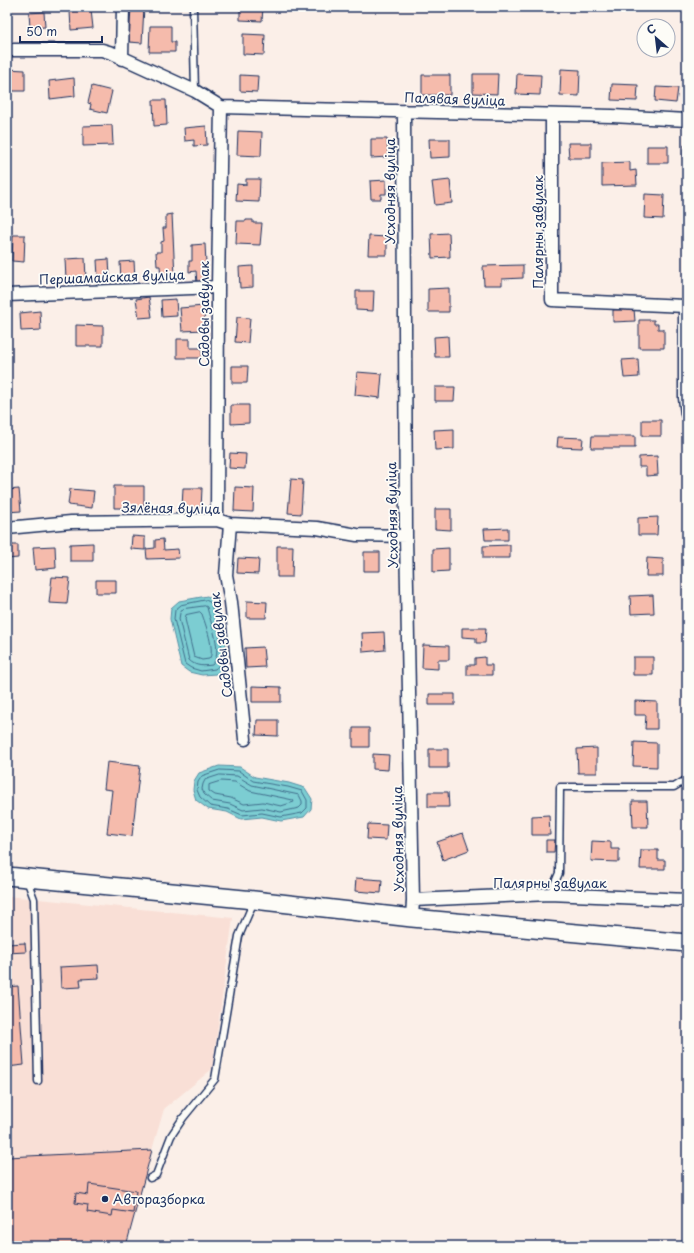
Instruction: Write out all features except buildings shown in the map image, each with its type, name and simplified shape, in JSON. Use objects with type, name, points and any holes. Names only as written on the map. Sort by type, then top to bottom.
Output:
[{"type":"street","points":[[122,59],[123,7]]},
{"type":"street","points":[[7,50],[102,50],[112,53],[122,59],[195,91],[221,107]]},
{"type":"street","name":"Палявая вуліца","points":[[221,107],[612,116],[687,120]]},
{"type":"street","name":"Садовы завулак","points":[[217,520],[218,287],[221,107]]},
{"type":"street","name":"Усходняя вуліца","points":[[404,111],[406,536],[413,900],[412,918]]},
{"type":"street","name":"Палярны завулак","points":[[552,115],[552,300],[685,306],[687,414]]},
{"type":"street","name":"Першамайская вуліца","points":[[7,295],[218,287]]},
{"type":"street","name":"Зялёная вуліца","points":[[7,528],[71,522],[217,520],[230,524],[317,528],[357,535],[406,536]]},
{"type":"street","name":"Садовы завулак","points":[[230,524],[226,575],[231,602],[245,739]]},
{"type":"street","points":[[7,876],[254,900],[412,918],[687,943]]},
{"type":"street","name":"Палярны завулак","points":[[413,900],[550,894],[687,900]]},
{"type":"lane","points":[[194,7],[195,91]]},
{"type":"lane","points":[[550,894],[559,873],[560,787],[674,788],[687,779]]},
{"type":"lane","points":[[26,878],[34,899],[38,1081]]},
{"type":"lane","points":[[150,1178],[156,1175],[171,1136],[183,1118],[215,1079],[239,936],[254,900]]},
{"type":"shaded area","points":[[7,896],[233,918],[212,1069],[164,1109],[152,1150],[7,1157]]},
{"type":"water","points":[[207,596],[214,600],[223,632],[226,658],[225,664],[216,674],[202,675],[189,672],[181,666],[170,619],[171,608],[179,601]]},
{"type":"water","points":[[219,766],[240,767],[255,777],[289,783],[305,788],[312,799],[311,809],[304,817],[281,821],[262,817],[241,819],[227,812],[208,809],[196,800],[193,790],[194,781],[199,773]]},
{"type":"place","name":"Авторазборка","points":[[105,1199]]}]
